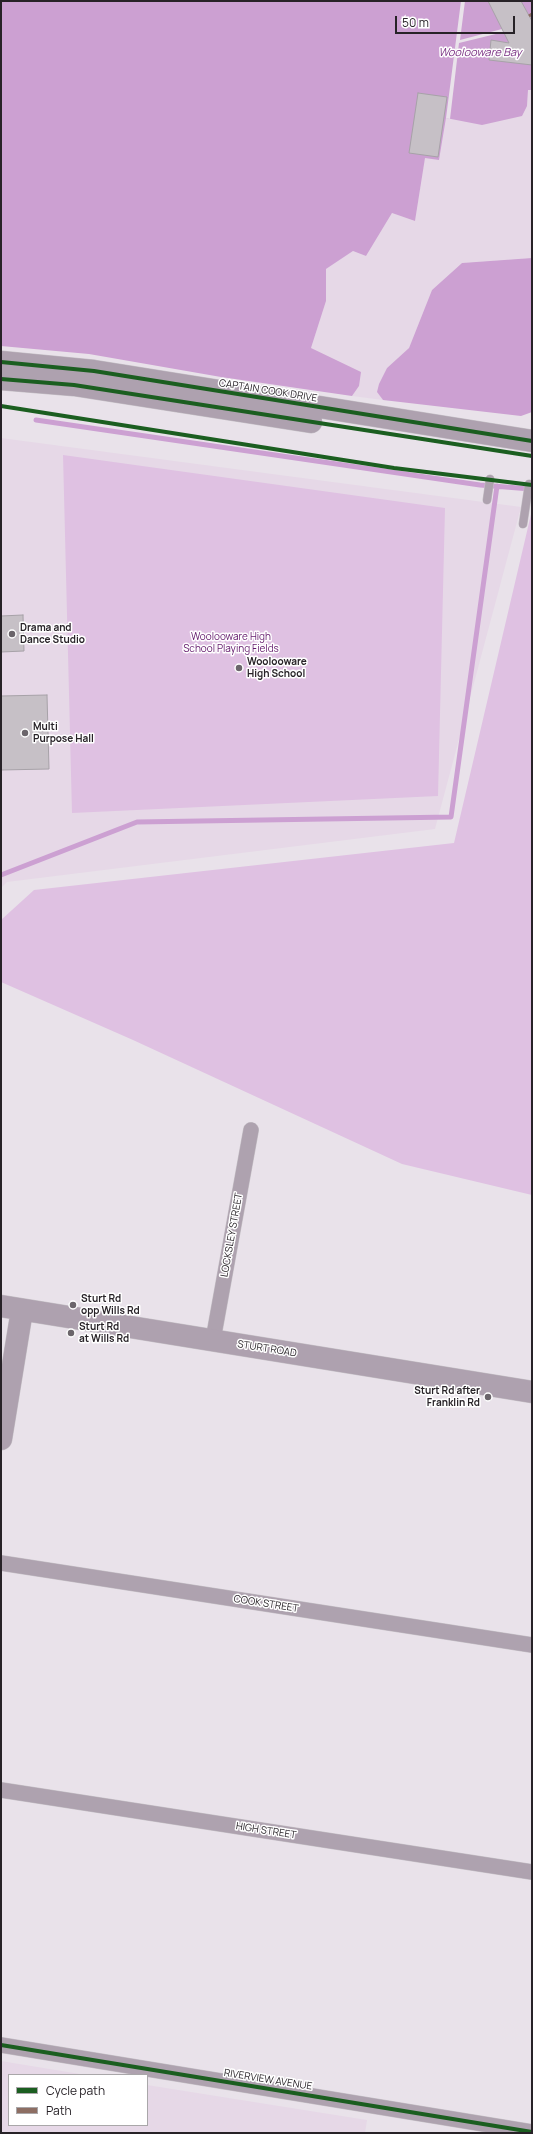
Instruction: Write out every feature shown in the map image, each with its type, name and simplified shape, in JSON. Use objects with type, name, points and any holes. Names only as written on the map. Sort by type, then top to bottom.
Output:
[{"type":"main road","name":"CAPTAIN COOK DRIVE","points":[[1,362],[94,371],[532,442]]},
{"type":"main road","points":[[1,379],[74,385],[532,456]]},
{"type":"main road","points":[[1,1439],[11,1308]]},
{"type":"main road","name":"STURT ROAD","points":[[11,1308],[532,1392]]},
{"type":"street","name":"LOCKSLEY STREET","points":[[213,1340],[251,1130]]},
{"type":"street","name":"COOK STREET","points":[[1,1563],[532,1645]]},
{"type":"street","name":"HIGH STREET","points":[[1,1790],[532,1872]]},
{"type":"street","name":"RIVERVIEW AVENUE","points":[[1,2045],[532,2132]]},
{"type":"lane","points":[[487,500],[489,480]]},
{"type":"lane","points":[[523,524],[529,485]]},
{"type":"shaded area","points":[[528,90],[532,90],[532,258],[462,263],[432,290],[409,348],[387,368],[377,392],[383,400],[352,396],[359,386],[311,348],[326,301],[326,269],[353,251],[366,256],[392,213],[415,221],[425,157],[439,160],[446,118],[527,106]]},
{"type":"shaded area","name":"Woolooware High School Playing Fields","points":[[1,438],[521,507],[435,829],[7,882],[1,888]]},
{"type":"shaded area","points":[[1,2061],[80,2074],[8,2074],[8,2126],[148,2126],[148,2085],[367,2120],[365,2133],[1,2133]]},
{"type":"green space","name":"Woolooware High School Playing Fields","points":[[63,455],[445,508],[438,796],[72,813]]},
{"type":"green space","points":[[532,510],[532,1195],[402,1164],[133,1040],[1,982],[1,920],[34,890],[454,843]]},
{"type":"water","name":"Woolooware Bay","points":[[1,1],[532,1],[532,90],[528,90],[527,106],[522,116],[482,125],[446,118],[439,160],[425,158],[415,221],[392,213],[366,256],[353,251],[326,269],[326,301],[311,348],[361,372],[359,386],[352,396],[221,377],[89,354],[1,346]]},
{"type":"water","points":[[532,258],[532,412],[521,416],[383,400],[377,392],[379,384],[387,368],[409,348],[432,290],[462,263]]},
{"type":"pier","points":[[461,1],[465,1],[460,40],[502,29],[504,32],[459,43],[450,119],[446,118]]},
{"type":"building","points":[[488,1],[521,1],[532,21],[532,65],[489,60],[491,40],[509,43]]},
{"type":"building","points":[[418,93],[447,97],[438,157],[409,153]]},
{"type":"building","name":"Drama and Dance Studio","points":[[23,615],[24,651],[1,652],[1,616]]},
{"type":"building","name":"Multi Purpose Hall","points":[[47,695],[49,769],[1,770],[1,696]]},
{"type":"waterway","points":[[36,420],[480,485],[531,489]]},
{"type":"waterway","points":[[1,875],[137,822],[451,817],[497,486]]},
{"type":"cycle path","points":[[1,362],[94,371],[532,441]]},
{"type":"cycle path","points":[[1,379],[74,385],[532,456]]},
{"type":"cycle path","points":[[1,406],[394,468],[532,485]]},
{"type":"cycle path","points":[[1,2045],[532,2132]]},
{"type":"place","name":"Drama and Dance Studio","points":[[12,634]]},
{"type":"place","name":"Woolooware High School","points":[[239,668]]},
{"type":"place","name":"Multi Purpose Hall","points":[[25,733]]},
{"type":"place","name":"Sturt Rd opp Wills Rd","points":[[73,1305]]},
{"type":"place","name":"Sturt Rd at Wills Rd","points":[[71,1333]]},
{"type":"place","name":"Sturt Rd after Franklin Rd","points":[[488,1397]]}]
